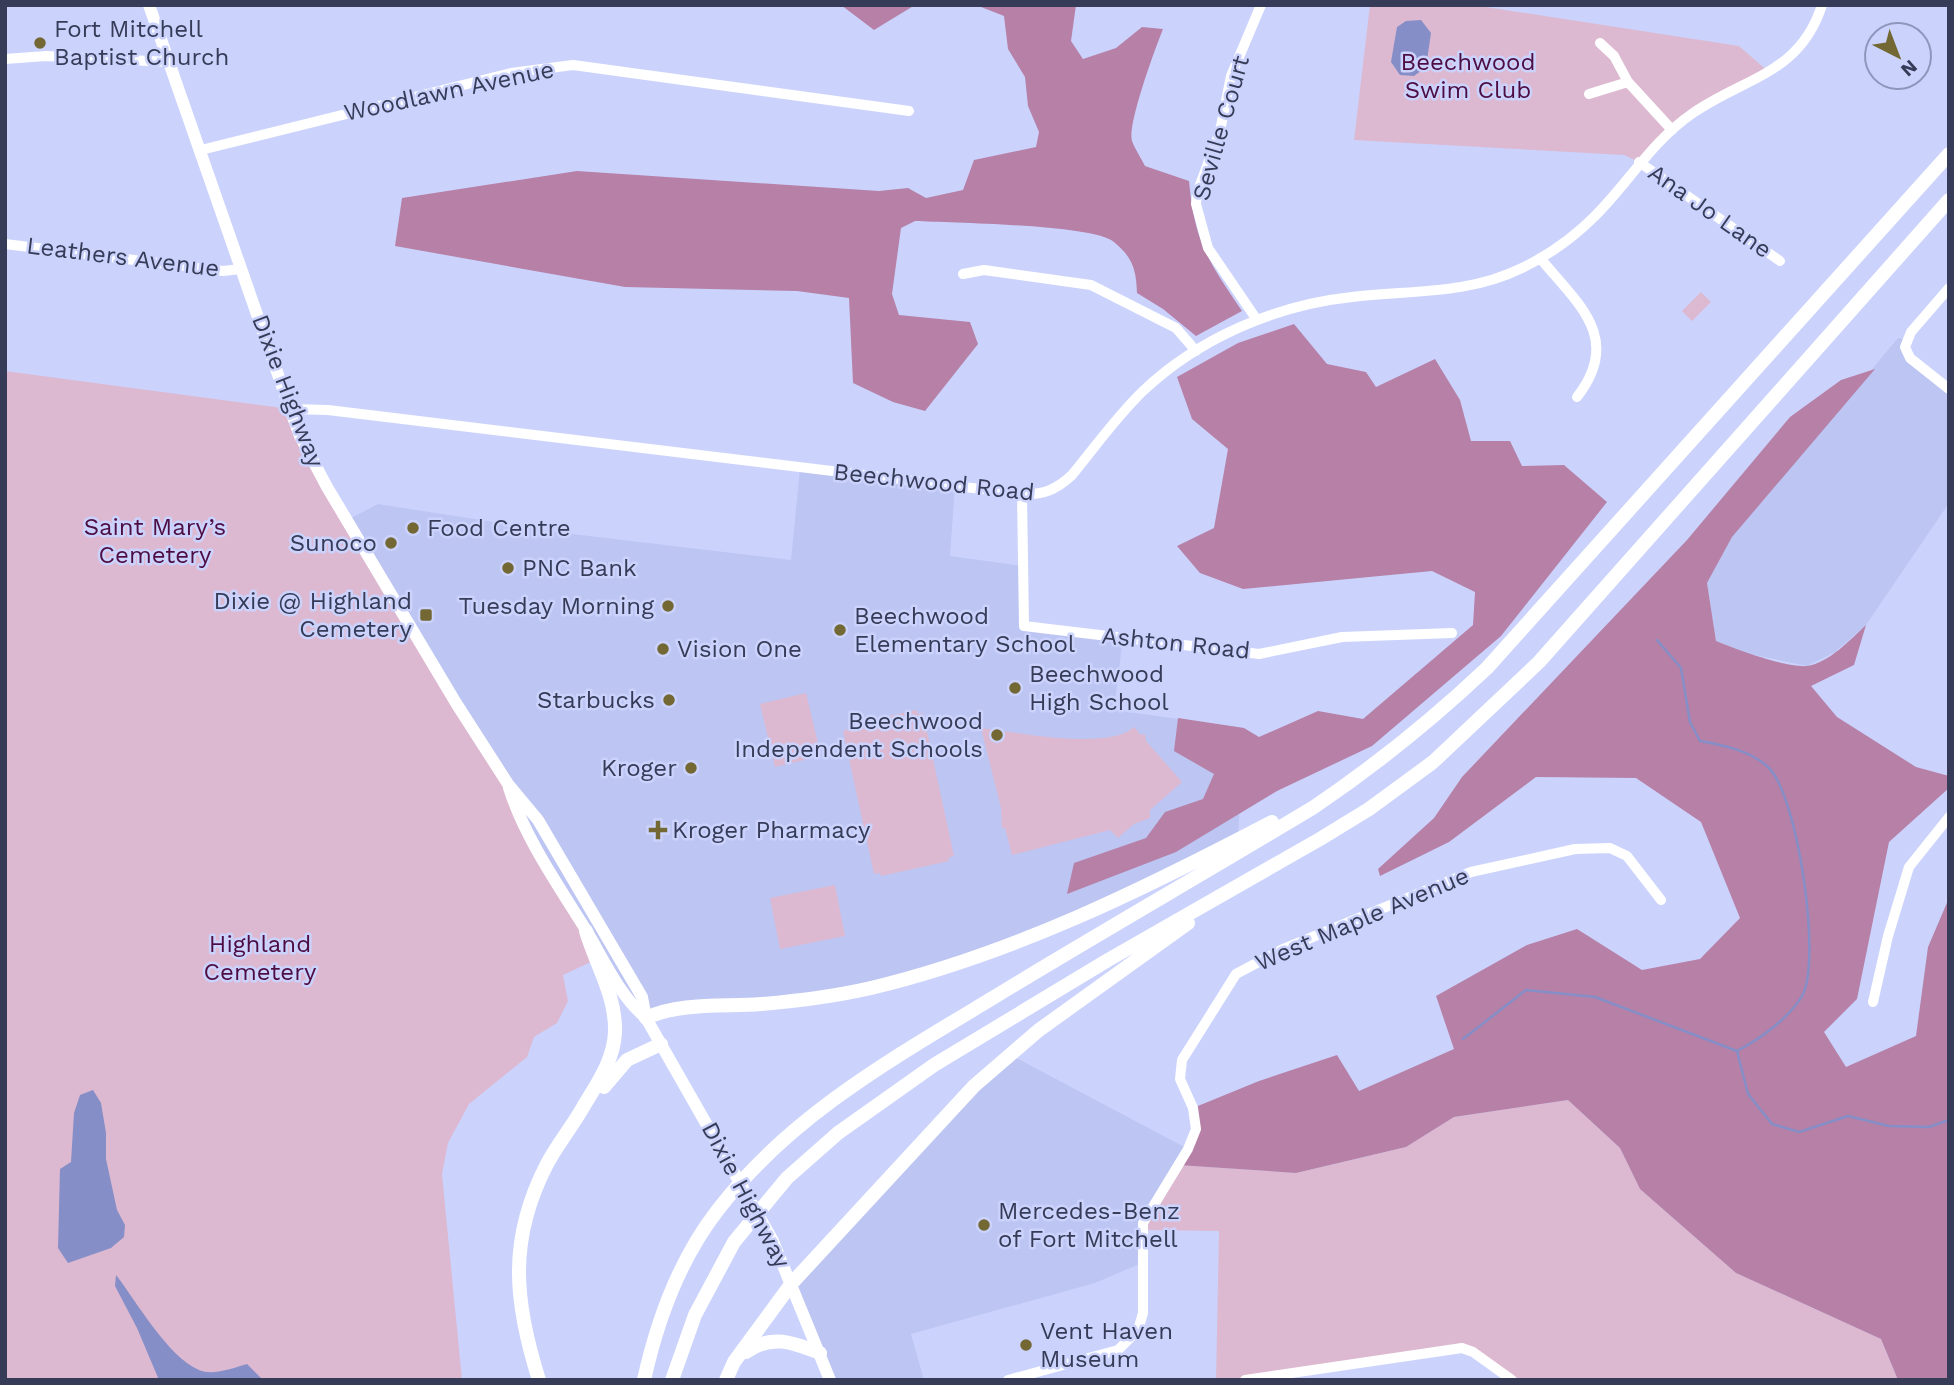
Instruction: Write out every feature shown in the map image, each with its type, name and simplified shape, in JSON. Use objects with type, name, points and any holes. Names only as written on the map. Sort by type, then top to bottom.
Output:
[{"type":"highway","points":[[1915,191],[1949,144]]},
{"type":"highway","points":[[644,1380],[650,1349],[668,1299],[715,1213],[757,1164],[798,1126],[926,1038],[1314,807],[1369,770],[1435,716],[1487,668],[1949,155]]},
{"type":"highway","points":[[672,1380],[695,1315],[734,1242],[787,1178],[838,1133],[934,1065],[1108,960],[1235,890],[1369,809],[1433,762],[1485,716],[1539,662],[1949,200]]},
{"type":"highway","points":[[646,1018],[663,1010],[762,1004],[858,990],[960,964],[1096,909],[1238,840],[1369,770]]},
{"type":"highway","points":[[726,1380],[734,1362],[792,1283],[928,1133],[1009,1055],[1235,890]]},
{"type":"highway","points":[[539,1380],[526,1336],[518,1292],[522,1225],[547,1165],[610,1058],[615,1034],[613,1000],[595,960],[586,930]]},
{"type":"highway","points":[[575,1120],[618,1067],[661,1044]]},
{"type":"highway","points":[[734,1362],[759,1343],[774,1339],[820,1353]]},
{"type":"main road","name":"Dixie Highway","points":[[149,5],[300,436],[327,487],[508,784],[538,820],[642,998],[646,1018],[731,1162],[773,1241],[830,1380]]},
{"type":"main road","name":"Dixie Highway","points":[[508,784],[516,810],[586,930],[631,1005],[646,1018]]},
{"type":"street","name":"Seville Court","points":[[1256,320],[1208,248],[1196,204],[1197,193],[1220,131],[1231,76],[1261,5]]},
{"type":"street","name":"Beechwood Road","points":[[290,409],[328,410],[1022,494],[1045,493],[1059,487],[1143,391],[1196,351],[1256,320],[1296,307],[1352,296],[1411,294],[1472,286],[1540,258],[1595,217],[1639,162],[1672,130],[1704,106],[1788,60],[1811,32],[1822,5]]},
{"type":"street","points":[[1600,43],[1615,56],[1628,82],[1672,130]]},
{"type":"street","points":[[5,59],[46,56],[170,62]]},
{"type":"street","name":"Woodlawn Avenue","points":[[201,150],[511,73],[552,66],[616,69],[908,111]]},
{"type":"street","points":[[1589,94],[1628,82]]},
{"type":"street","name":"Ana Jo Lane","points":[[1639,162],[1780,261]]},
{"type":"street","name":"Leathers Avenue","points":[[5,244],[223,271],[242,269]]},
{"type":"street","points":[[1540,258],[1586,315],[1597,338],[1594,370],[1577,397]]},
{"type":"street","points":[[964,274],[984,270],[1091,285],[1175,328],[1196,351]]},
{"type":"street","points":[[1949,288],[1911,332],[1905,347],[1910,358],[1949,389]]},
{"type":"street","name":"Ashton Road","points":[[1022,494],[1024,626],[1259,654],[1342,637],[1452,633]]},
{"type":"street","points":[[1873,1002],[1888,936],[1909,867],[1949,817]]},
{"type":"street","name":"West Maple Avenue","points":[[1008,1380],[1118,1350],[1138,1330],[1143,1312],[1143,1223],[1188,1149],[1196,1129],[1194,1108],[1180,1079],[1182,1060],[1236,974],[1281,950],[1471,872],[1575,849],[1610,848],[1627,856],[1661,900]]},
{"type":"street","points":[[1244,1380],[1462,1348],[1474,1352],[1512,1380]]},
{"type":"shaded area","points":[[841,5],[915,5],[874,30]]},
{"type":"shaded area","points":[[976,5],[1076,5],[1071,41],[1083,59],[1116,48],[1142,27],[1163,29],[1138,104],[1132,141],[1145,166],[1189,181],[1199,236],[1220,278],[1242,311],[1196,336],[1163,309],[1137,293],[1136,277],[1129,259],[1114,242],[1101,236],[1051,228],[915,221],[901,228],[892,294],[899,315],[970,322],[978,344],[925,411],[893,402],[853,383],[849,298],[797,291],[625,287],[395,246],[402,198],[577,171],[879,191],[908,188],[926,198],[963,190],[974,160],[1036,147],[1039,132],[1028,106],[1025,77],[1008,49],[1004,16]]},
{"type":"shaded area","points":[[1421,20],[1431,33],[1426,67],[1414,76],[1400,75],[1391,62],[1397,27],[1406,21]]},
{"type":"shaded area","points":[[1294,324],[1327,364],[1366,372],[1376,387],[1435,359],[1460,400],[1471,441],[1510,441],[1522,466],[1564,465],[1607,502],[1501,636],[1372,746],[1277,791],[1176,852],[1067,894],[1074,863],[1146,838],[1165,812],[1203,799],[1214,774],[1174,751],[1178,718],[1244,728],[1259,737],[1318,711],[1363,719],[1473,625],[1475,592],[1432,571],[1243,589],[1200,573],[1177,546],[1214,528],[1228,449],[1192,419],[1177,377],[1238,343]]},
{"type":"shaded area","points":[[1898,338],[1907,340],[1905,347],[1949,389],[1949,503],[1866,625],[1835,652],[1807,666],[1740,652],[1716,641],[1707,583],[1732,537]]},
{"type":"shaded area","points":[[1875,369],[1732,537],[1707,583],[1716,641],[1774,661],[1798,666],[1815,664],[1839,650],[1866,625],[1854,665],[1811,686],[1837,717],[1916,767],[1949,776],[1949,788],[1889,842],[1857,999],[1824,1032],[1846,1067],[1916,1036],[1928,947],[1949,898],[1949,1380],[1898,1380],[1881,1339],[1736,1273],[1640,1189],[1620,1148],[1568,1100],[1454,1117],[1406,1147],[1296,1173],[1178,1165],[1194,1137],[1193,1108],[1259,1081],[1337,1055],[1359,1091],[1454,1049],[1436,996],[1527,945],[1577,929],[1642,970],[1700,959],[1740,918],[1701,822],[1636,778],[1536,777],[1449,842],[1380,876],[1378,869],[1434,818],[1462,777],[1687,540],[1790,417],[1841,380]]},
{"type":"shaded area","points":[[800,468],[955,486],[950,556],[1024,566],[1025,626],[1123,637],[1114,710],[1244,728],[1238,840],[1085,914],[869,988],[646,1018],[631,1005],[347,520],[378,504],[564,533],[791,560]]},
{"type":"shaded area","points":[[1009,1054],[1188,1149],[1147,1215],[1142,1263],[1095,1283],[911,1334],[924,1380],[830,1380],[792,1283]]},
{"type":"shaded area","points":[[93,1090],[101,1103],[106,1133],[106,1159],[117,1210],[125,1225],[124,1237],[111,1248],[68,1263],[58,1248],[60,1169],[71,1162],[74,1113],[80,1095]]},
{"type":"shaded area","points":[[116,1275],[154,1328],[187,1363],[205,1372],[223,1371],[247,1364],[263,1380],[159,1380],[137,1328],[115,1286]]},
{"type":"green space","name":"Beechwood Swim Club","points":[[1370,5],[1473,5],[1739,46],[1769,72],[1704,106],[1639,162],[1624,155],[1354,140]]},
{"type":"green space","points":[[1701,292],[1711,302],[1692,321],[1682,311]]},
{"type":"green space","name":"Highland Cemetery","points":[[5,371],[290,409],[300,436],[508,784],[595,960],[563,975],[568,1001],[557,1023],[534,1037],[527,1057],[469,1104],[448,1143],[442,1174],[462,1380],[5,1380]]},
{"type":"green space","points":[[806,693],[821,756],[775,767],[760,704]]},
{"type":"green space","points":[[916,710],[918,714],[923,713],[954,856],[948,858],[949,861],[881,876],[880,873],[874,874],[843,731],[849,729],[848,725]]},
{"type":"green space","points":[[1134,727],[1141,735],[1145,734],[1146,741],[1182,782],[1150,810],[1150,818],[1134,824],[1118,838],[1110,830],[1012,855],[1005,828],[1002,828],[1001,808],[981,728],[1084,739],[1122,734]]},
{"type":"green space","points":[[835,885],[845,936],[780,949],[770,898]]},
{"type":"green space","points":[[1568,1100],[1620,1148],[1640,1189],[1736,1273],[1881,1339],[1898,1380],[1512,1380],[1468,1349],[1245,1380],[1216,1380],[1219,1231],[1141,1230],[1178,1165],[1296,1173],[1406,1147],[1454,1117]]},
{"type":"waterway","points":[[1657,640],[1681,668],[1690,722],[1700,741],[1746,753],[1769,768],[1780,785],[1797,844],[1808,916],[1808,977],[1802,996],[1790,1012],[1764,1034],[1737,1051]]},
{"type":"waterway","points":[[1463,1039],[1526,990],[1595,997],[1737,1051]]},
{"type":"waterway","points":[[1737,1051],[1748,1094],[1772,1124],[1799,1132],[1848,1116],[1889,1126],[1929,1127],[1949,1120]]},
{"type":"place","name":"Fort Mitchell Baptist Church","points":[[40,43]]},
{"type":"place","name":"Food Centre","points":[[413,528]]},
{"type":"place","name":"Sunoco","points":[[391,543]]},
{"type":"place","name":"PNC Bank","points":[[508,568]]},
{"type":"place","name":"Tuesday Morning","points":[[668,606]]},
{"type":"place","name":"Dixie @ Highland Cemetery","points":[[426,615]]},
{"type":"place","name":"Beechwood Elementary School","points":[[840,630]]},
{"type":"place","name":"Vision One","points":[[663,649]]},
{"type":"place","name":"Beechwood High School","points":[[1015,688]]},
{"type":"place","name":"Starbucks","points":[[669,700]]},
{"type":"place","name":"Beechwood Independent Schools","points":[[997,735]]},
{"type":"place","name":"Kroger","points":[[691,768]]},
{"type":"place","name":"Kroger Pharmacy","points":[[658,830]]},
{"type":"place","name":"Mercedes-Benz of Fort Mitchell","points":[[984,1225]]},
{"type":"place","name":"Vent Haven Museum","points":[[1026,1345]]},
{"type":"park label","name":"Saint Mary’s Cemetery","points":[[155,541]]}]
